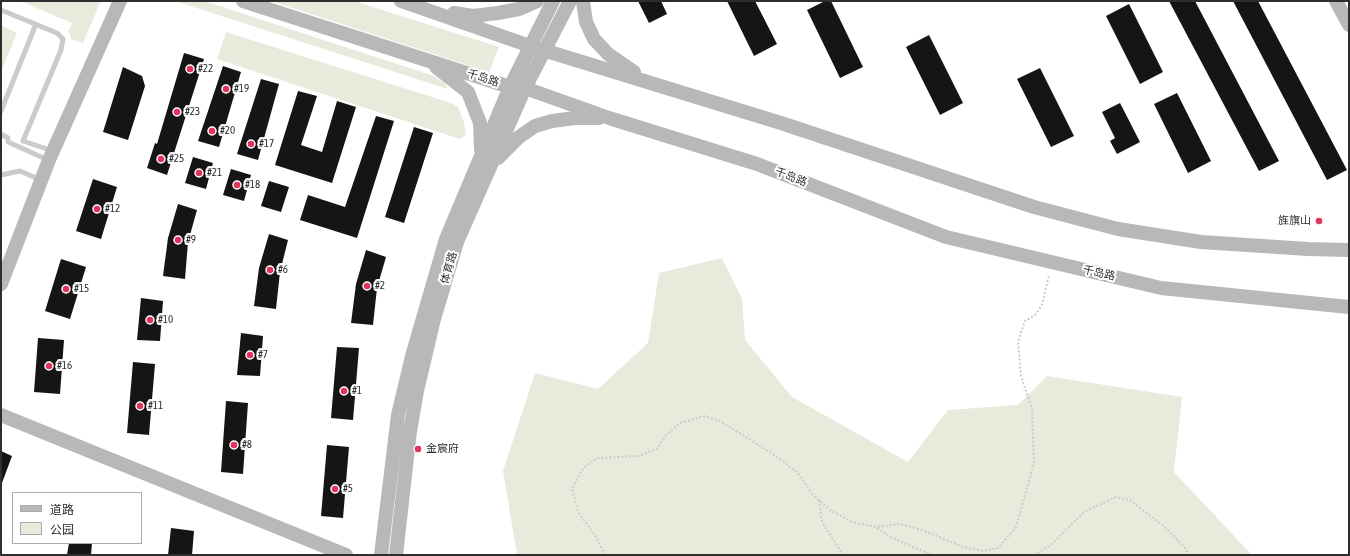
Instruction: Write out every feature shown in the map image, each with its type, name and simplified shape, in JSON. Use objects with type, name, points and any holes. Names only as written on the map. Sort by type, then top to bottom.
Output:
[{"type":"street","points":[[1,284],[51,156],[120,1]]},
{"type":"street","name":"千岛路","points":[[243,1],[510,87],[525,88],[609,118],[757,164],[946,237],[1161,288],[1349,306]]},
{"type":"street","points":[[402,1],[530,46],[545,49],[781,122],[1034,207],[1118,229],[1201,242],[1308,249],[1349,250]]},
{"type":"street","points":[[431,11],[473,16],[519,9],[537,1]]},
{"type":"street","name":"体育路","points":[[381,555],[398,415],[412,356],[446,239],[510,87],[553,1]]},
{"type":"street","name":"体育路","points":[[396,555],[410,431],[425,356],[457,242],[525,88],[570,1]]},
{"type":"street","points":[[583,1],[586,22],[594,39],[608,54],[652,82]]},
{"type":"street","points":[[1336,1],[1349,25]]},
{"type":"street","points":[[426,60],[468,92],[476,108],[480,123],[482,153]]},
{"type":"street","points":[[492,164],[519,137],[535,126],[552,121],[575,118],[609,118]]},
{"type":"street","points":[[1,415],[346,555]]},
{"type":"lane","points":[[1,10],[60,35],[63,42],[23,141],[51,156]]},
{"type":"lane","points":[[1,111],[36,24]]},
{"type":"lane","points":[[1,134],[8,138],[8,142],[51,156]]},
{"type":"lane","points":[[1,175],[20,171],[42,180]]},
{"type":"path","points":[[605,555],[595,535],[578,512],[572,488],[584,466],[598,458],[639,456],[658,448],[666,435],[680,423],[704,416],[720,421],[776,456],[798,473],[812,494],[830,510],[852,522],[876,527],[900,524],[925,531],[963,547],[983,551],[998,548],[1016,527],[1034,463],[1032,409],[1021,376],[1018,341],[1025,320],[1035,315],[1042,305],[1052,262]]},
{"type":"path","points":[[1034,555],[1052,544],[1084,512],[1116,497],[1130,500],[1160,524],[1186,550],[1188,555]]},
{"type":"path","points":[[819,500],[822,522],[842,555]]},
{"type":"path","points":[[876,527],[890,537],[932,555]]},
{"type":"green space","points":[[20,1],[101,1],[83,43],[71,39],[71,35],[68,32],[72,23]]},
{"type":"green space","points":[[175,1],[204,1],[434,76],[445,83],[448,89]]},
{"type":"green space","points":[[271,1],[354,1],[499,47],[489,72]]},
{"type":"green space","points":[[1,25],[17,33],[1,72]]},
{"type":"green space","points":[[226,32],[451,103],[458,107],[464,122],[466,135],[460,139],[217,59]]},
{"type":"green space","points":[[722,258],[742,299],[745,340],[792,397],[908,462],[948,410],[1018,405],[1047,376],[1182,397],[1174,472],[1252,555],[517,555],[503,471],[535,373],[598,389],[648,343],[659,273]]},
{"type":"building","points":[[638,1],[661,1],[667,14],[649,23]]},
{"type":"building","points":[[727,1],[755,1],[777,44],[754,56]]},
{"type":"building","points":[[825,1],[831,1],[863,67],[840,78],[807,10]]},
{"type":"building","points":[[1169,1],[1195,1],[1279,161],[1259,171]]},
{"type":"building","points":[[1233,1],[1258,1],[1347,170],[1327,180]]},
{"type":"building","points":[[1129,4],[1163,72],[1140,84],[1106,16]]},
{"type":"building","points":[[929,35],[963,103],[940,115],[906,47]]},
{"type":"building","points":[[184,53],[204,59],[167,175],[147,168],[155,143],[157,144]]},
{"type":"building","points":[[223,66],[241,72],[219,147],[198,141]]},
{"type":"building","points":[[123,67],[142,76],[145,86],[128,140],[103,132]]},
{"type":"building","points":[[1040,68],[1074,136],[1051,147],[1017,79]]},
{"type":"building","points":[[261,79],[279,84],[258,160],[237,154]]},
{"type":"building","points":[[298,91],[317,96],[301,145],[322,152],[337,101],[356,107],[332,183],[275,165]]},
{"type":"building","points":[[1177,93],[1211,161],[1188,173],[1154,104]]},
{"type":"building","points":[[1120,103],[1140,142],[1117,154],[1110,141],[1115,138],[1102,112]]},
{"type":"building","points":[[376,116],[394,121],[357,238],[300,220],[308,195],[345,207]]},
{"type":"building","points":[[414,127],[433,133],[404,223],[385,217]]},
{"type":"building","name":"#21","points":[[193,157],[213,163],[206,189],[185,183]]},
{"type":"building","name":"#18","points":[[231,169],[251,175],[244,201],[223,195]]},
{"type":"building","name":"#12","points":[[93,179],[117,187],[101,239],[76,231]]},
{"type":"building","points":[[269,181],[289,187],[281,212],[261,206]]},
{"type":"building","name":"#9","points":[[178,204],[197,210],[188,242],[185,279],[163,276],[168,238]]},
{"type":"building","name":"#6","points":[[269,234],[288,240],[280,272],[276,309],[254,306],[259,268]]},
{"type":"building","name":"#2","points":[[366,250],[386,257],[377,288],[373,325],[351,323],[356,284]]},
{"type":"building","name":"#15","points":[[61,259],[86,267],[70,319],[45,311]]},
{"type":"building","name":"#10","points":[[141,298],[163,301],[160,341],[137,340]]},
{"type":"building","name":"#7","points":[[241,333],[263,336],[260,376],[237,375]]},
{"type":"building","name":"#16","points":[[38,338],[64,340],[60,394],[34,392]]},
{"type":"building","name":"#1","points":[[337,347],[359,348],[353,420],[331,418]]},
{"type":"building","name":"#11","points":[[133,362],[155,364],[149,435],[127,433]]},
{"type":"building","name":"#8","points":[[226,401],[248,403],[243,474],[221,472]]},
{"type":"building","name":"#5","points":[[327,445],[349,447],[343,518],[321,516]]},
{"type":"building","points":[[1,451],[12,456],[2,483],[1,483]]},
{"type":"building","points":[[171,528],[194,531],[192,555],[168,555]]},
{"type":"building","points":[[69,544],[92,544],[91,555],[67,555]]},
{"type":"place","name":"#22","points":[[190,69]]},
{"type":"place","name":"#19","points":[[226,89]]},
{"type":"place","name":"#23","points":[[177,112]]},
{"type":"place","name":"#20","points":[[212,131]]},
{"type":"place","name":"#17","points":[[251,144]]},
{"type":"place","name":"#25","points":[[161,159]]},
{"type":"place","name":"#21","points":[[199,173]]},
{"type":"place","name":"#18","points":[[237,185]]},
{"type":"place","name":"#12","points":[[97,209]]},
{"type":"place","name":"旌旗山","points":[[1319,221]]},
{"type":"place","name":"#9","points":[[178,240]]},
{"type":"place","name":"#6","points":[[270,270]]},
{"type":"place","name":"#2","points":[[367,286]]},
{"type":"place","name":"#15","points":[[66,289]]},
{"type":"place","name":"#10","points":[[150,320]]},
{"type":"place","name":"#7","points":[[250,355]]},
{"type":"place","name":"#16","points":[[49,366]]},
{"type":"place","name":"#1","points":[[344,391]]},
{"type":"place","name":"#11","points":[[140,406]]},
{"type":"place","name":"#8","points":[[234,445]]},
{"type":"place","name":"金宸府","points":[[418,449]]},
{"type":"place","name":"#5","points":[[335,489]]}]
